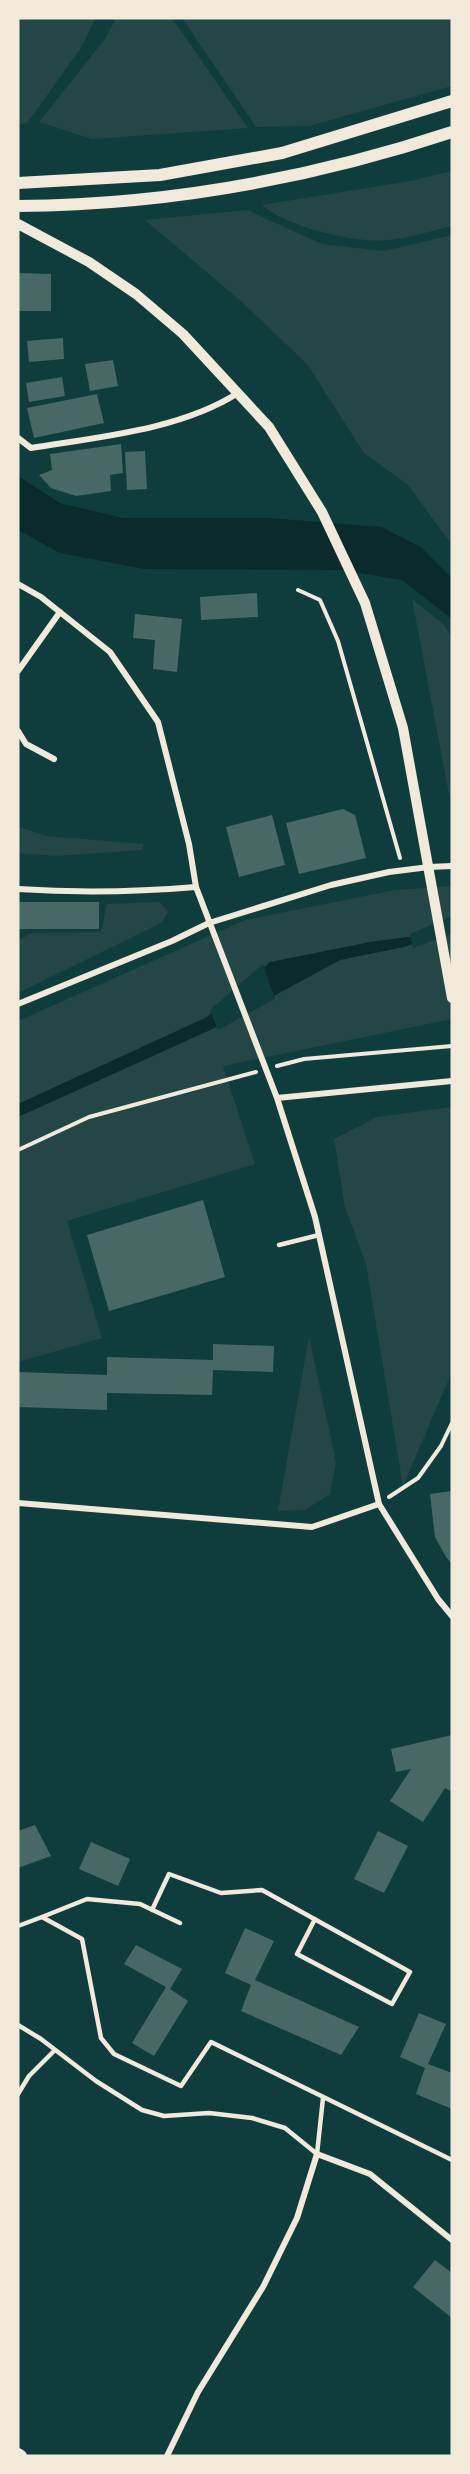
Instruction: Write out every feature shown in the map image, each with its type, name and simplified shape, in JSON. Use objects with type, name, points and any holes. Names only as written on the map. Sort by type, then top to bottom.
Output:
[{"type":"main road","points":[[18,183],[160,175],[282,153],[452,101]]},
{"type":"main road","points":[[18,206],[157,198],[219,190],[348,163],[452,132]]},
{"type":"street","points":[[18,224],[89,262],[136,294],[183,334],[269,427],[322,512],[365,603],[403,728],[452,998]]},
{"type":"street","points":[[18,438],[31,448],[107,435],[179,419],[216,406],[238,393]]},
{"type":"street","points":[[18,584],[41,597],[110,652],[158,722],[189,844],[196,887],[277,1098],[319,1235],[379,1504],[438,1599],[452,1616]]},
{"type":"street","points":[[18,671],[60,612]]},
{"type":"street","points":[[18,731],[26,744],[54,759]]},
{"type":"street","points":[[18,1004],[172,941],[209,923],[331,885],[404,870],[452,866]]},
{"type":"street","points":[[18,889],[76,893],[136,892],[196,887]]},
{"type":"street","points":[[277,1098],[452,1081]]},
{"type":"street","points":[[18,1503],[312,1527],[379,1504]]},
{"type":"street","points":[[166,2456],[198,2392],[263,2287],[297,2218],[317,2154],[370,2174],[452,2240]]},
{"type":"lane","points":[[279,1245],[319,1235]]},
{"type":"lane","points":[[152,1910],[169,1874],[221,1893],[262,1890],[315,1919],[410,1972],[392,2004],[297,1954],[315,1919]]},
{"type":"lane","points":[[18,1926],[87,1899],[140,1905],[180,1923]]},
{"type":"lane","points":[[42,1917],[82,1939],[100,2038],[114,2054],[181,2086],[211,2042],[452,2160]]},
{"type":"lane","points":[[18,2025],[56,2050],[96,2081],[142,2110],[164,2116],[209,2113],[252,2118],[285,2128],[317,2154]]},
{"type":"lane","points":[[18,2094],[29,2076],[56,2050]]},
{"type":"lane","points":[[317,2154],[322,2098]]},
{"type":"path","points":[[298,590],[320,600],[338,640],[404,870]]},
{"type":"path","points":[[18,1150],[89,1117],[264,1065],[304,1059],[452,1046]]},
{"type":"path","points":[[379,1504],[418,1478],[441,1446],[452,1424]]},
{"type":"shaded area","points":[[18,18],[96,18],[80,49],[28,122],[18,125]]},
{"type":"shaded area","points":[[116,18],[172,18],[248,128],[92,139],[39,122],[105,39]]},
{"type":"shaded area","points":[[182,18],[452,18],[452,86],[309,126],[256,127]]},
{"type":"shaded area","points":[[452,171],[452,226],[405,238],[375,241],[322,232],[288,220],[262,205],[410,181]]},
{"type":"shaded area","points":[[247,210],[322,244],[384,251],[452,235],[452,545],[408,485],[364,453],[307,364],[242,302],[145,220]]},
{"type":"shaded area","points":[[18,476],[60,503],[123,518],[269,518],[381,527],[421,547],[452,578],[452,619],[402,580],[341,570],[144,569],[60,553],[18,530]]},
{"type":"shaded area","points":[[412,599],[443,624],[452,637],[452,810]]},
{"type":"shaded area","points":[[18,827],[47,836],[144,844],[142,850],[56,856],[18,853]]},
{"type":"shaded area","points":[[452,886],[452,1019],[223,1066],[255,1164],[67,1221],[102,1338],[18,1362],[18,1021],[245,920],[395,890]]},
{"type":"shaded area","points":[[160,902],[168,912],[161,923],[18,993],[18,940],[33,933],[101,932],[107,904]]},
{"type":"shaded area","points":[[452,931],[404,947],[340,960],[217,1027],[18,1117],[18,1104],[207,1017],[270,962],[370,942]]},
{"type":"shaded area","points":[[452,1107],[452,1372],[403,1486],[366,1264],[345,1207],[334,1139],[377,1117]]},
{"type":"shaded area","points":[[309,1337],[336,1462],[330,1494],[305,1510],[278,1511]]},
{"type":"pier","points":[[452,916],[452,934],[413,948],[410,934]]},
{"type":"pier","points":[[263,964],[275,999],[218,1030],[210,1010]]},
{"type":"building","points":[[18,273],[51,274],[51,311],[18,311]]},
{"type":"building","points":[[63,338],[64,359],[29,362],[27,341]]},
{"type":"building","points":[[113,360],[118,386],[90,391],[85,364]]},
{"type":"building","points":[[62,377],[65,396],[29,402],[26,383]]},
{"type":"building","points":[[97,394],[104,423],[34,438],[27,408]]},
{"type":"building","points":[[121,444],[123,473],[110,475],[111,491],[76,496],[51,488],[39,475],[52,470],[50,454]]},
{"type":"building","points":[[145,451],[147,489],[127,490],[125,452]]},
{"type":"building","points":[[257,593],[258,617],[201,620],[200,597]]},
{"type":"building","points":[[135,614],[182,619],[177,672],[153,669],[155,640],[133,638]]},
{"type":"building","points":[[343,809],[355,815],[366,858],[299,874],[286,823]]},
{"type":"building","points":[[272,815],[285,865],[239,877],[226,827]]},
{"type":"building","points":[[18,902],[99,902],[99,929],[18,929]]},
{"type":"building","points":[[203,1200],[225,1277],[109,1311],[87,1235]]},
{"type":"building","points":[[213,1344],[274,1346],[273,1372],[213,1370],[212,1395],[107,1393],[107,1410],[18,1407],[18,1372],[107,1375],[107,1357],[213,1360]]},
{"type":"building","points":[[452,1491],[452,1564],[435,1537],[430,1494]]},
{"type":"building","points":[[452,1735],[452,1792],[445,1788],[423,1822],[390,1801],[411,1769],[396,1772],[391,1749]]},
{"type":"building","points":[[35,1825],[51,1856],[18,1868],[18,1831]]},
{"type":"building","points":[[378,1831],[408,1846],[384,1893],[354,1879]]},
{"type":"building","points":[[91,1842],[130,1859],[118,1886],[79,1869]]},
{"type":"building","points":[[245,1928],[274,1941],[255,1980],[359,2027],[341,2055],[241,2011],[251,1985],[225,1973]]},
{"type":"building","points":[[136,1945],[182,1969],[170,1989],[188,2001],[154,2056],[132,2043],[166,1987],[124,1964]]},
{"type":"building","points":[[419,2013],[446,2024],[428,2064],[452,2073],[452,2109],[416,2094],[425,2068],[400,2057]]},
{"type":"building","points":[[435,2260],[452,2273],[452,2318],[413,2287]]}]
